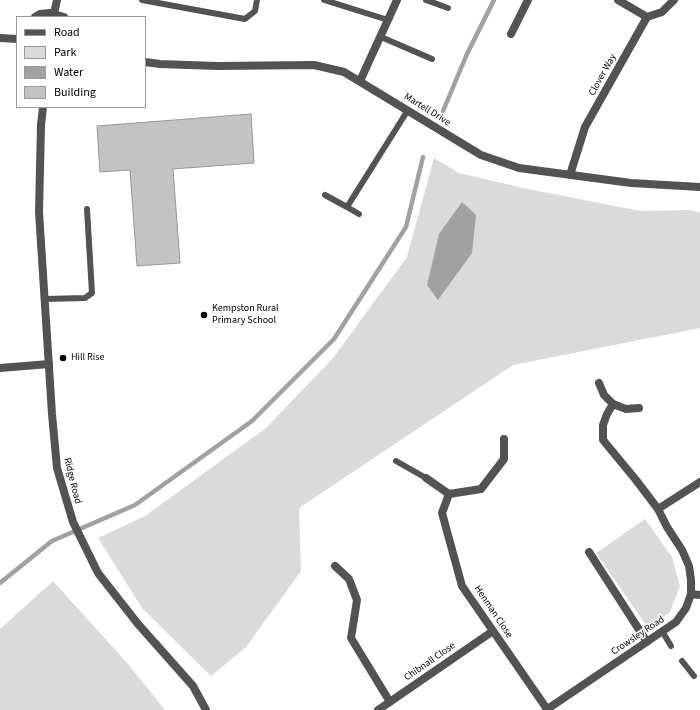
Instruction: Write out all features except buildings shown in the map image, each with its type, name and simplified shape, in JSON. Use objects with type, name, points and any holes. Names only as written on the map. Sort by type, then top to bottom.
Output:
[{"type":"street","points":[[54,14],[57,0]]},
{"type":"street","points":[[360,81],[397,0]]},
{"type":"street","points":[[511,34],[528,0]]},
{"type":"street","points":[[618,0],[647,17],[662,12],[674,0]]},
{"type":"street","points":[[37,16],[40,14],[54,14],[61,16]]},
{"type":"street","name":"Clover Way","points":[[570,175],[585,127],[647,17]]},
{"type":"street","points":[[0,38],[16,39]]},
{"type":"street","name":"Martell Drive","points":[[146,62],[217,66],[314,65],[344,72],[480,155],[519,168],[631,183],[700,187]]},
{"type":"street","name":"Ridge Road","points":[[43,108],[41,125],[39,212],[56,468],[78,536],[98,573],[138,624],[193,686],[206,710]]},
{"type":"street","points":[[0,368],[49,364]]},
{"type":"street","points":[[599,383],[604,395],[613,404],[626,409],[639,408]]},
{"type":"street","name":"Crowsley Road","points":[[546,710],[676,622],[686,608],[690,594],[691,580],[689,566],[682,550],[667,527],[658,509],[603,440],[603,426],[607,414],[613,404]]},
{"type":"street","points":[[426,478],[449,494],[481,489],[504,459],[504,439]]},
{"type":"street","points":[[658,509],[700,482]]},
{"type":"street","name":"Henman Close","points":[[449,494],[442,513],[462,586],[546,710]]},
{"type":"street","points":[[589,552],[647,642]]},
{"type":"street","points":[[335,566],[349,579],[357,600],[351,638],[390,702]]},
{"type":"street","points":[[690,594],[700,595]]},
{"type":"street","name":"Chibnall Close","points":[[378,710],[493,631]]},
{"type":"lane","points":[[142,0],[170,3],[245,19],[255,11],[257,0]]},
{"type":"lane","points":[[324,0],[388,20]]},
{"type":"lane","points":[[426,0],[448,8]]},
{"type":"lane","points":[[380,37],[432,59]]},
{"type":"lane","points":[[347,207],[408,110]]},
{"type":"lane","points":[[325,195],[359,214]]},
{"type":"lane","points":[[45,298],[85,298],[92,293],[87,209]]},
{"type":"lane","points":[[396,461],[426,478]]},
{"type":"lane","points":[[662,631],[671,646]]},
{"type":"lane","points":[[682,661],[694,676]]},
{"type":"green space","points":[[434,158],[459,173],[523,188],[640,211],[690,210],[700,213],[700,328],[513,365],[299,508],[301,571],[246,647],[211,676],[142,608],[98,538],[145,516],[266,428],[333,358],[407,257]]},
{"type":"green space","points":[[645,519],[672,557],[680,586],[670,612],[648,628],[596,553]]},
{"type":"green space","points":[[53,581],[128,664],[165,710],[0,710],[0,629]]},
{"type":"water","points":[[462,202],[476,215],[472,253],[438,300],[427,285],[439,234]]},
{"type":"waterway","points":[[443,111],[467,54],[494,0]]},
{"type":"waterway","points":[[0,583],[52,541],[135,505],[252,421],[334,339],[406,227],[423,157]]},
{"type":"place","name":"Kempston Rural Primary School","points":[[204,315]]},
{"type":"place","name":"Hill Rise","points":[[63,358]]}]
